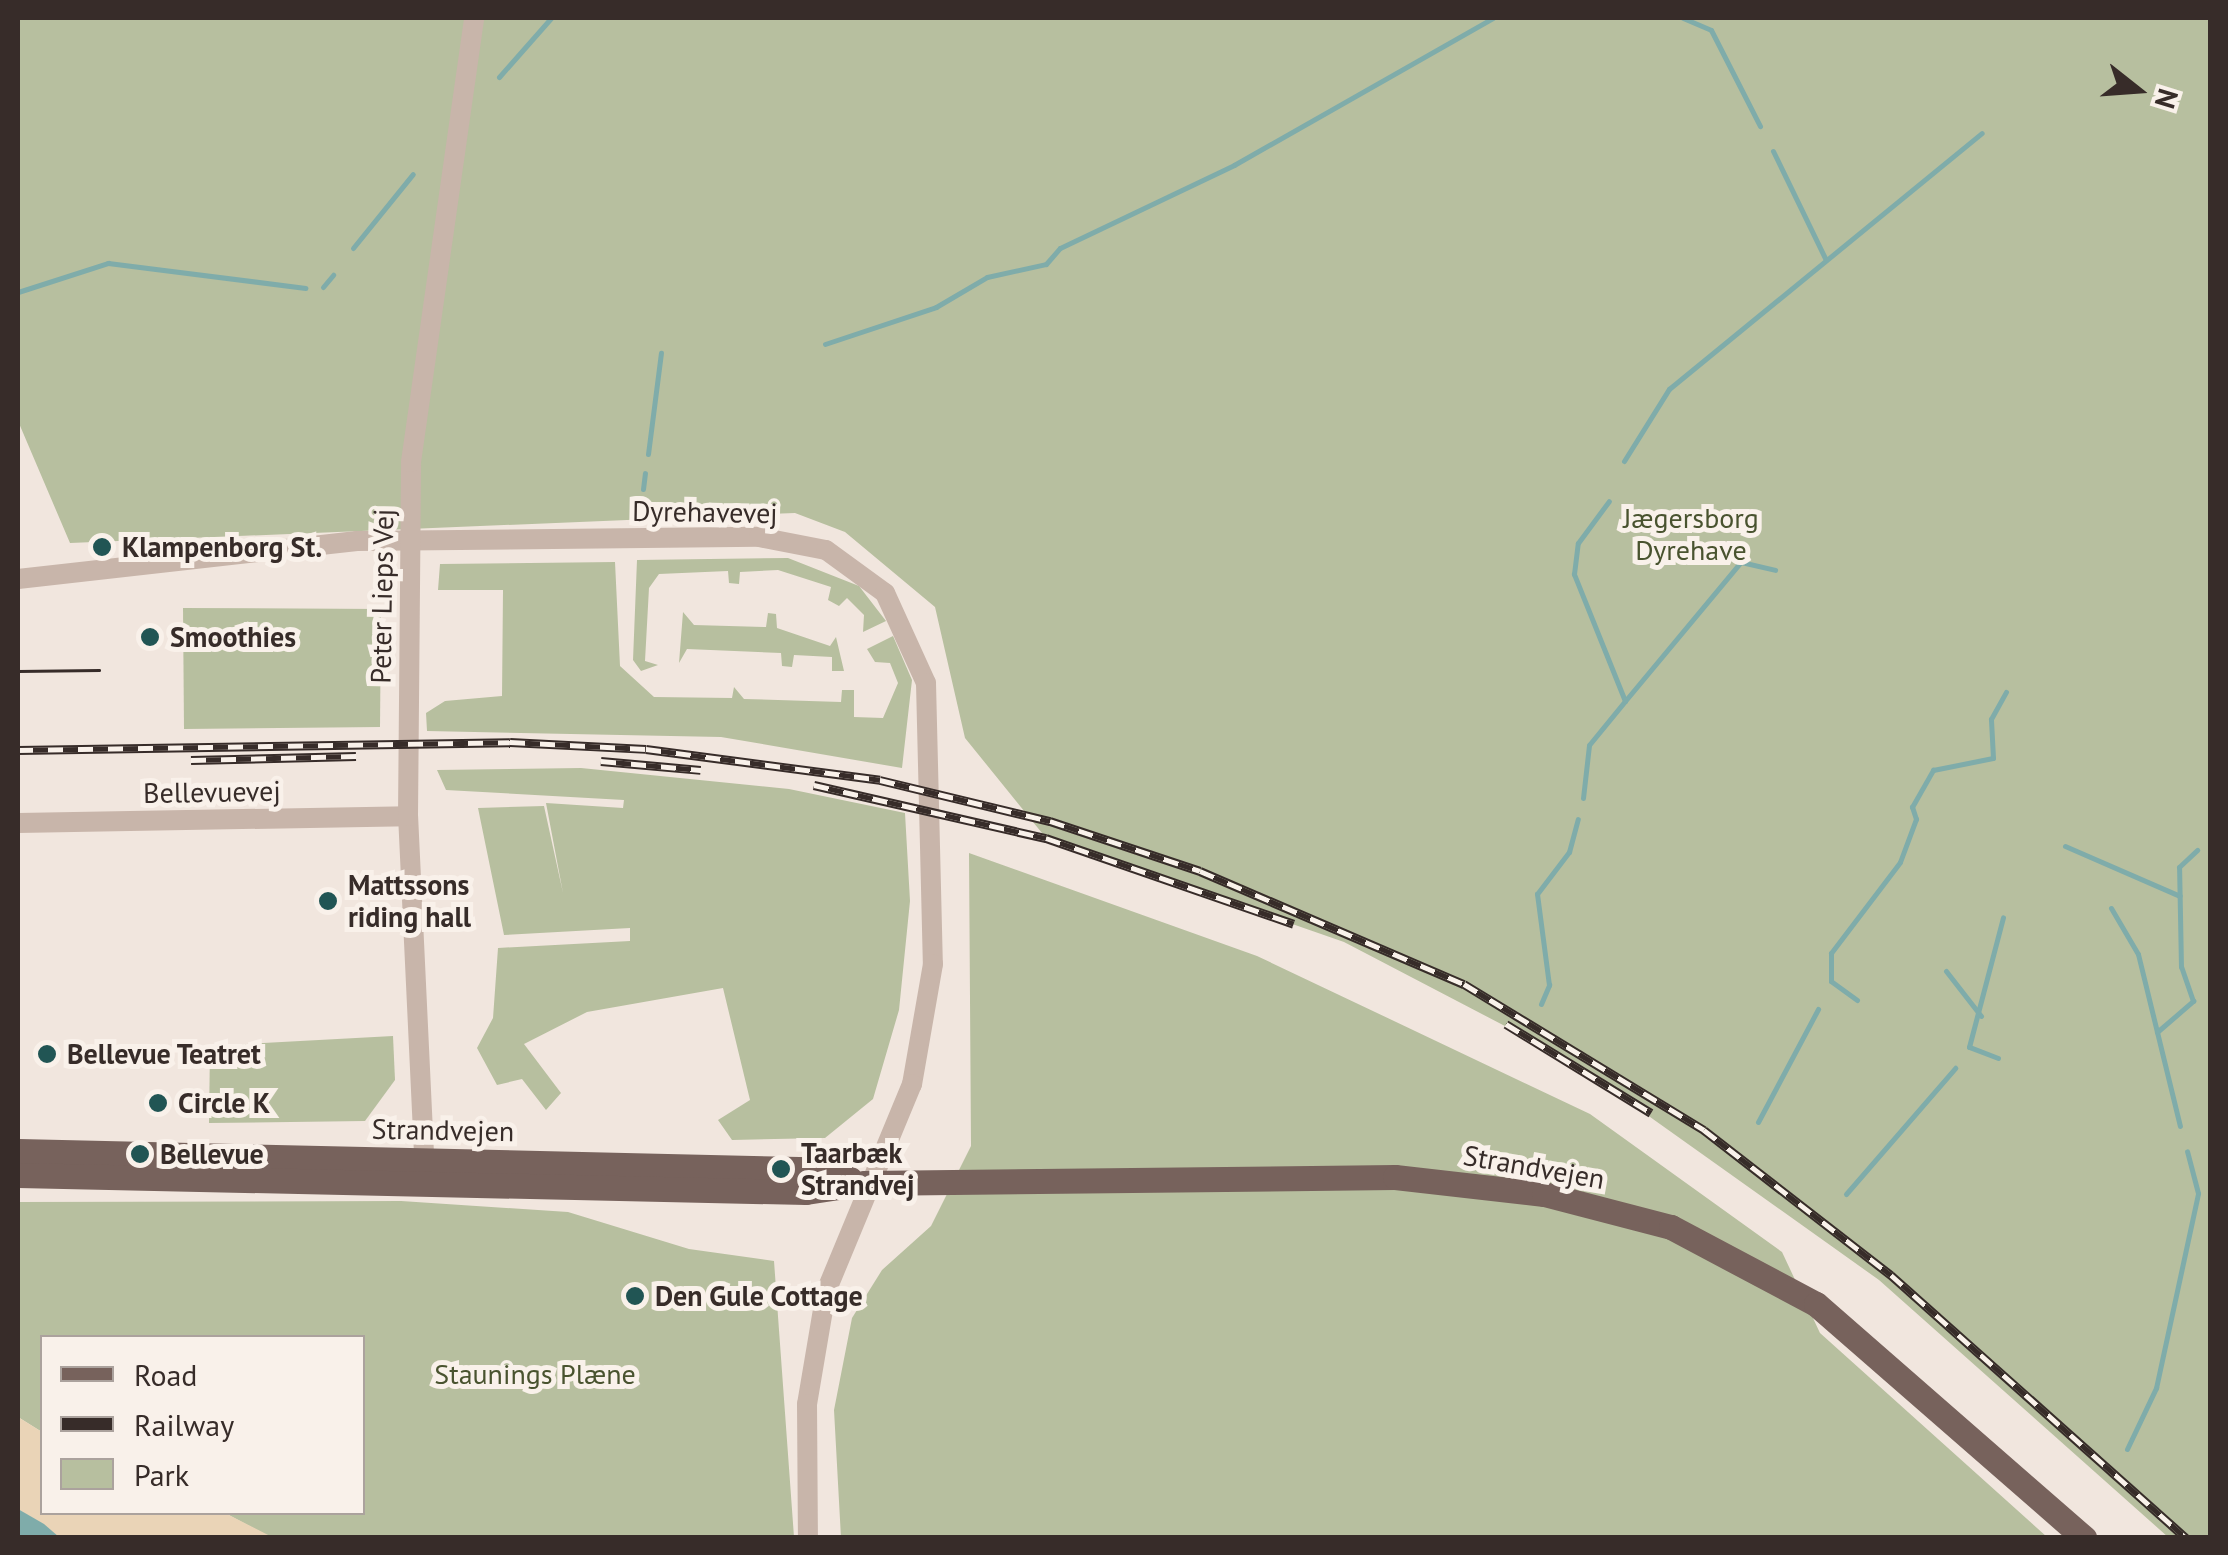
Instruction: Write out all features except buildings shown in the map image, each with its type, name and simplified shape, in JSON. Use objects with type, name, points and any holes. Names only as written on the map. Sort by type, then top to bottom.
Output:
[{"type":"main road","name":"Strandvejen","points":[[18,1151],[424,1169],[806,1192],[864,1183],[1395,1176],[1544,1194],[1671,1227],[1816,1304],[2084,1538]]},
{"type":"main road","name":"Strandvejen","points":[[18,1175],[424,1169]]},
{"type":"street","name":"Peter Lieps Vej","points":[[424,1169],[408,816],[411,499],[474,18]]},
{"type":"street","name":"Dyrehavevej","points":[[18,578],[357,540],[795,541],[826,550],[885,593],[919,655],[932,730],[934,853],[926,1027],[896,1128],[864,1183]]},
{"type":"street","name":"Bellevuevej","points":[[18,823],[408,816]]},
{"type":"street","points":[[808,1538],[812,1358],[864,1183]]},
{"type":"green space","name":"Jægersborg Dyrehave","points":[[18,18],[2210,18],[2210,1537],[2168,1537],[1879,1280],[1570,1060],[1344,942],[1046,838],[965,738],[935,607],[845,532],[795,513],[70,543],[18,421]]},
{"type":"green space","points":[[788,558],[859,586],[886,621],[863,632],[864,615],[847,598],[839,606],[828,600],[831,587],[778,570],[740,572],[739,584],[729,583],[728,571],[659,574],[649,588],[645,661],[658,665],[641,671],[633,660],[637,560]]},
{"type":"green space","points":[[615,562],[620,666],[654,697],[732,698],[734,687],[744,699],[841,702],[842,690],[854,690],[854,717],[883,718],[898,683],[890,663],[875,662],[867,649],[893,636],[912,680],[902,768],[721,737],[427,731],[426,713],[445,701],[502,696],[503,590],[438,590],[440,564]]},
{"type":"green space","points":[[183,608],[381,609],[380,727],[184,729]]},
{"type":"green space","points":[[683,612],[694,625],[766,627],[768,613],[776,614],[777,628],[830,646],[836,637],[844,671],[832,671],[832,657],[794,655],[792,667],[782,666],[781,653],[687,649],[679,663]]},
{"type":"green space","points":[[581,768],[789,789],[905,813],[910,901],[899,1010],[873,1099],[825,1138],[732,1140],[718,1120],[750,1100],[723,988],[587,1012],[524,1044],[561,1093],[546,1110],[522,1079],[497,1085],[477,1048],[493,1018],[498,948],[630,941],[630,928],[504,935],[478,808],[544,806],[563,893],[546,803],[623,808],[624,800],[446,790],[437,770]]},
{"type":"green space","points":[[969,853],[1257,956],[1590,1114],[1782,1252],[1820,1333],[2047,1537],[841,1538],[834,1410],[852,1318],[882,1270],[931,1226],[971,1146]]},
{"type":"green space","points":[[393,1036],[395,1080],[365,1121],[209,1123],[210,1046]]},
{"type":"green space","name":"Staunings Plæne","points":[[401,1201],[568,1212],[689,1249],[774,1261],[794,1537],[272,1538],[229,1515],[365,1515],[365,1335],[40,1335],[40,1431],[18,1417],[18,1202]]},
{"type":"sand","points":[[18,1417],[40,1431],[40,1515],[229,1515],[272,1537],[59,1537],[18,1509]]},
{"type":"water","points":[[18,1509],[44,1524],[59,1537],[18,1537]]},
{"type":"waterway","points":[[499,77],[551,18]]},
{"type":"waterway","points":[[825,344],[936,307],[987,277],[1046,264],[1060,248],[1234,165],[1493,18]]},
{"type":"waterway","points":[[1683,18],[1711,30],[1760,126]]},
{"type":"waterway","points":[[1624,461],[1669,389],[1982,133]]},
{"type":"waterway","points":[[1773,151],[1826,260]]},
{"type":"waterway","points":[[353,248],[413,174]]},
{"type":"waterway","points":[[18,292],[108,263],[305,288]]},
{"type":"waterway","points":[[323,287],[333,275]]},
{"type":"waterway","points":[[648,454],[661,353]]},
{"type":"waterway","points":[[643,489],[645,473]]},
{"type":"waterway","points":[[1583,798],[1589,745],[1625,701],[1574,574],[1578,543],[1609,501]]},
{"type":"waterway","points":[[1625,701],[1741,562],[1775,570]]},
{"type":"waterway","points":[[1857,1000],[1831,981],[1831,953],[1900,862],[1916,819],[1912,807],[1933,770],[1993,758],[1991,719],[2006,692]]},
{"type":"waterway","points":[[1541,1004],[1549,985],[1537,894],[1569,852],[1578,819]]},
{"type":"waterway","points":[[2065,846],[2180,896]]},
{"type":"waterway","points":[[2157,1032],[2193,1001],[2181,967],[2179,867],[2197,850]]},
{"type":"waterway","points":[[2111,908],[2138,954],[2180,1126]]},
{"type":"waterway","points":[[1998,1058],[1969,1047],[2003,917]]},
{"type":"waterway","points":[[1946,971],[1981,1016]]},
{"type":"waterway","points":[[1758,1122],[1818,1009]]},
{"type":"waterway","points":[[1846,1194],[1955,1068]]},
{"type":"waterway","points":[[2127,1449],[2156,1388],[2198,1193],[2187,1151]]},
{"type":"tram line","points":[[18,671],[99,670]]},
{"type":"railway","points":[[18,750],[510,742],[646,749],[880,780],[1050,821],[1200,871],[1464,984],[1704,1130],[1891,1275],[2186,1538]]},
{"type":"railway","points":[[191,760],[356,756]]},
{"type":"railway","points":[[601,761],[701,770]]},
{"type":"railway","points":[[814,785],[1046,838],[1294,924]]},
{"type":"railway","points":[[1506,1024],[1651,1113]]},
{"type":"place","name":"Klampenborg St.","points":[[102,547]]},
{"type":"place","name":"Smoothies","points":[[150,637]]},
{"type":"place","name":"Mattssons riding hall","points":[[328,901]]},
{"type":"place","name":"Bellevue Teatret","points":[[47,1054]]},
{"type":"place","name":"Circle K","points":[[158,1103]]},
{"type":"place","name":"Bellevue","points":[[140,1154]]},
{"type":"place","name":"Taarbæk Strandvej","points":[[781,1169]]},
{"type":"place","name":"Den Gule Cottage","points":[[635,1296]]}]
